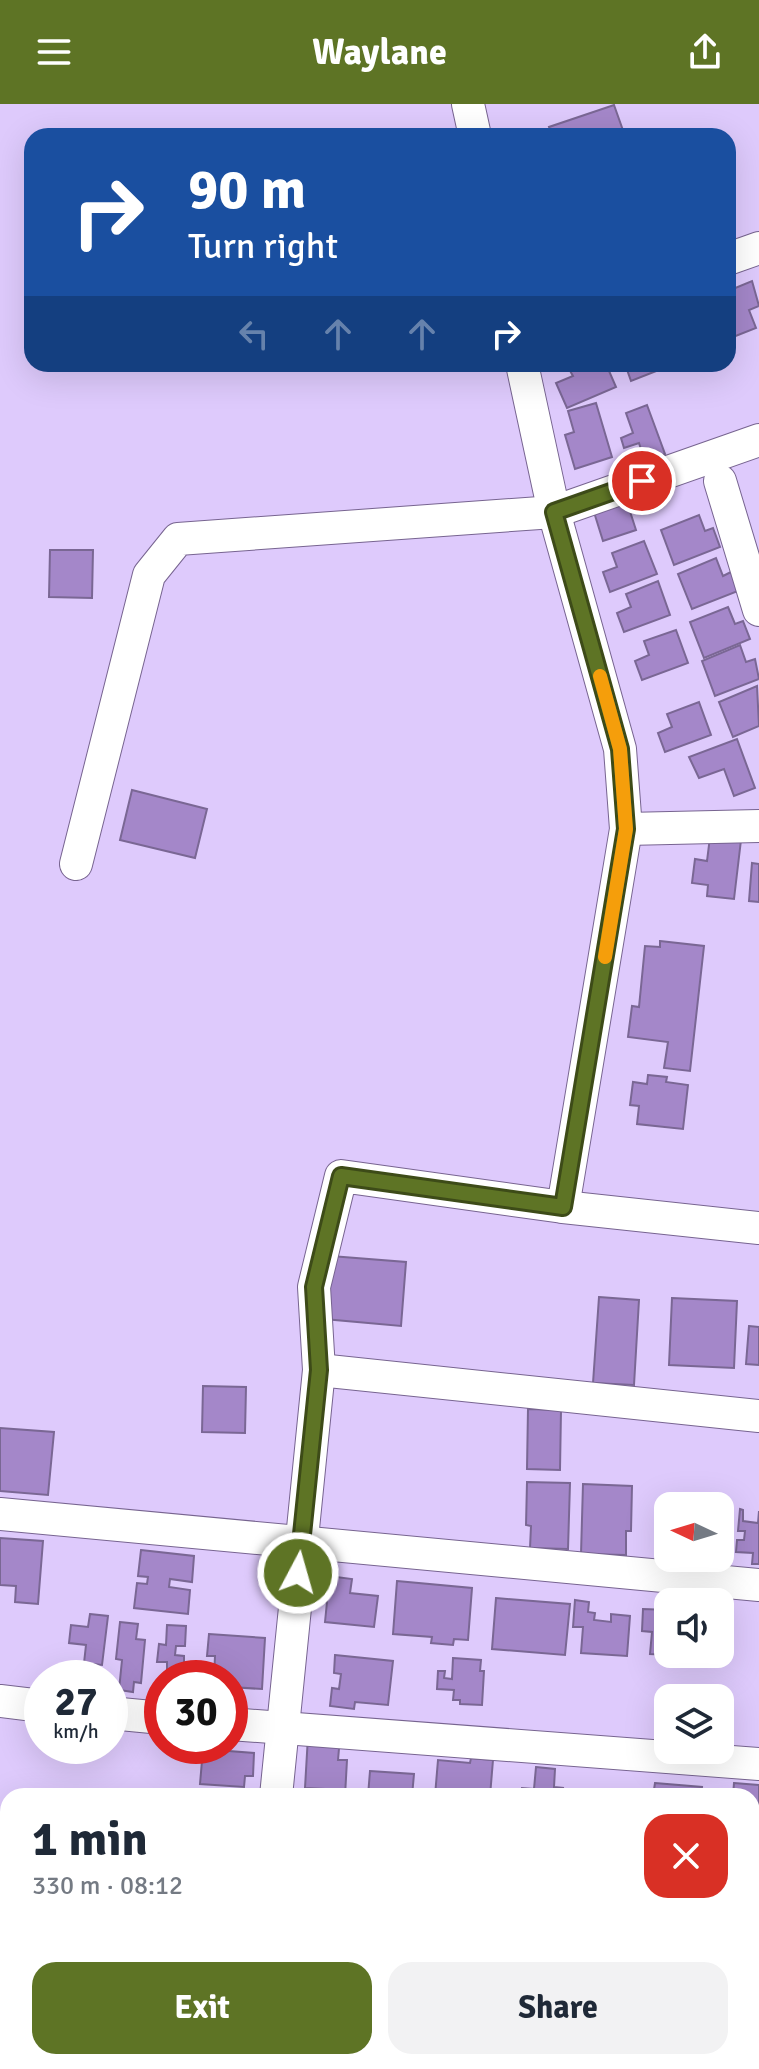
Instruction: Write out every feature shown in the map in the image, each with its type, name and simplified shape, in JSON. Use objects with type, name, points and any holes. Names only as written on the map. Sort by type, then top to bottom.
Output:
[{"type":"street","points":[[468,104],[473,128]]},
{"type":"street","points":[[736,256],[759,248]]},
{"type":"street","points":[[524,372],[554,512],[620,749],[626,829],[563,1207]]},
{"type":"street","points":[[76,864],[149,575],[178,539],[554,512],[759,440]]},
{"type":"street","points":[[720,481],[759,610]]},
{"type":"street","points":[[626,829],[759,826]]},
{"type":"street","points":[[277,1788],[319,1370],[314,1287],[341,1176],[563,1207],[759,1228]]},
{"type":"street","points":[[319,1370],[759,1416]]},
{"type":"street","points":[[0,1514],[759,1585]]},
{"type":"street","points":[[0,1701],[24,1704]]},
{"type":"street","points":[[248,1725],[759,1764]]},
{"type":"building","points":[[614,105],[622,128],[549,128]]},
{"type":"building","points":[[752,281],[759,306],[749,310],[756,328],[736,336],[736,288]]},
{"type":"building","points":[[571,372],[609,372],[616,387],[567,408],[556,383],[573,376]]},
{"type":"building","points":[[628,372],[654,372],[631,381]]},
{"type":"building","points":[[596,403],[612,457],[575,469],[565,435],[574,432],[568,411]]},
{"type":"building","points":[[647,405],[665,454],[645,462],[639,443],[624,448],[621,438],[633,433],[626,413]]},
{"type":"building","points":[[626,499],[636,530],[603,541],[593,509]]},
{"type":"building","points":[[699,515],[705,531],[713,528],[720,547],[674,565],[661,530]]},
{"type":"building","points":[[644,541],[657,574],[610,592],[603,572],[617,567],[612,553]]},
{"type":"building","points":[[50,550],[93,550],[92,598],[49,597]]},
{"type":"building","points":[[716,558],[723,576],[731,572],[738,591],[692,609],[678,574]]},
{"type":"building","points":[[658,581],[670,615],[624,632],[617,613],[631,607],[626,594]]},
{"type":"building","points":[[728,607],[735,624],[743,621],[750,639],[704,658],[690,622]]},
{"type":"building","points":[[676,630],[688,663],[642,680],[635,661],[649,655],[644,641]]},
{"type":"building","points":[[740,645],[746,662],[755,659],[759,679],[715,696],[702,661]]},
{"type":"building","points":[[757,686],[759,726],[733,737],[719,702]]},
{"type":"building","points":[[699,702],[711,735],[665,752],[658,733],[672,727],[667,714]]},
{"type":"building","points":[[737,739],[755,788],[734,796],[724,769],[699,778],[689,757]]},
{"type":"building","points":[[132,790],[207,809],[195,858],[120,840]]},
{"type":"building","points":[[710,837],[741,840],[734,899],[707,896],[708,885],[692,883],[695,859],[707,861]]},
{"type":"building","points":[[752,863],[759,864],[759,902],[749,901]]},
{"type":"building","points":[[660,941],[704,946],[690,1071],[664,1068],[668,1042],[628,1037],[632,1006],[639,1007],[645,946],[660,947]]},
{"type":"building","points":[[648,1075],[667,1077],[666,1082],[688,1085],[683,1129],[637,1124],[639,1106],[630,1105],[633,1082],[647,1084]]},
{"type":"building","points":[[318,1255],[406,1262],[401,1326],[313,1318]]},
{"type":"building","points":[[599,1297],[639,1300],[634,1385],[593,1383]]},
{"type":"building","points":[[672,1298],[737,1301],[734,1368],[669,1365]]},
{"type":"building","points":[[749,1326],[759,1327],[759,1365],[746,1364]]},
{"type":"building","points":[[203,1386],[246,1387],[245,1433],[202,1432]]},
{"type":"building","points":[[528,1409],[561,1410],[560,1470],[527,1469]]},
{"type":"building","points":[[0,1428],[54,1432],[48,1495],[0,1491]]},
{"type":"building","points":[[527,1482],[570,1483],[568,1549],[530,1548],[531,1526],[526,1525]]},
{"type":"building","points":[[583,1484],[632,1486],[631,1531],[626,1531],[626,1555],[581,1554]]},
{"type":"building","points":[[740,1509],[743,1510],[743,1521],[758,1523],[759,1511],[759,1564],[752,1564],[753,1553],[736,1552],[737,1540],[744,1540],[745,1531],[738,1531]]},
{"type":"building","points":[[0,1538],[43,1541],[38,1604],[15,1602],[16,1586],[0,1585]]},
{"type":"building","points":[[141,1550],[194,1556],[192,1582],[170,1579],[169,1587],[190,1590],[188,1614],[134,1608],[137,1583],[147,1584],[148,1577],[138,1576]]},
{"type":"building","points":[[321,1575],[352,1579],[350,1593],[378,1596],[374,1627],[325,1622],[327,1602],[318,1601]]},
{"type":"building","points":[[397,1581],[472,1588],[468,1640],[454,1639],[453,1645],[431,1643],[432,1637],[393,1634]]},
{"type":"building","points":[[496,1598],[570,1604],[565,1655],[492,1649]]},
{"type":"building","points":[[575,1600],[589,1602],[588,1612],[595,1613],[594,1620],[611,1622],[611,1614],[630,1616],[627,1656],[581,1653],[583,1627],[573,1627]]},
{"type":"building","points":[[643,1609],[654,1609],[654,1654],[650,1654],[652,1632],[642,1631]]},
{"type":"building","points":[[90,1614],[108,1616],[103,1660],[84,1660],[86,1645],[69,1643],[71,1625],[88,1627]]},
{"type":"building","points":[[120,1622],[138,1624],[136,1639],[145,1640],[141,1683],[134,1682],[133,1692],[128,1691],[128,1660],[116,1659]]},
{"type":"building","points":[[167,1625],[186,1626],[185,1646],[176,1646],[175,1655],[184,1656],[184,1660],[157,1660],[159,1644],[166,1645]]},
{"type":"building","points":[[209,1634],[265,1638],[262,1689],[248,1688],[248,1660],[215,1660],[215,1656],[207,1656]]},
{"type":"building","points":[[335,1655],[393,1661],[388,1705],[355,1702],[354,1709],[330,1706],[332,1688],[339,1689],[341,1674],[334,1673]]},
{"type":"building","points":[[453,1658],[481,1660],[480,1671],[484,1671],[482,1705],[460,1704],[460,1700],[453,1700],[454,1690],[437,1689],[438,1671],[445,1671],[444,1678],[452,1679]]},
{"type":"building","points":[[308,1736],[340,1737],[338,1760],[347,1760],[345,1788],[305,1788]]},
{"type":"building","points":[[248,1753],[254,1753],[253,1776],[245,1776],[244,1787],[200,1784],[202,1764],[248,1764]]},
{"type":"building","points":[[471,1758],[493,1760],[491,1788],[436,1788],[438,1760],[470,1763]]},
{"type":"building","points":[[536,1767],[555,1769],[554,1787],[563,1788],[534,1788]]},
{"type":"building","points":[[370,1771],[414,1774],[413,1788],[369,1788]]},
{"type":"building","points":[[655,1783],[702,1787],[702,1788],[654,1788]]},
{"type":"building","points":[[734,1783],[759,1785],[759,1788],[734,1788]]},
{"type":"slow traffic","points":[[600,676],[620,749],[626,829],[605,957]]},
{"type":"route","points":[[298,1573],[319,1370],[314,1287],[341,1176],[563,1207],[626,829],[620,749],[554,512],[642,481]]}]
